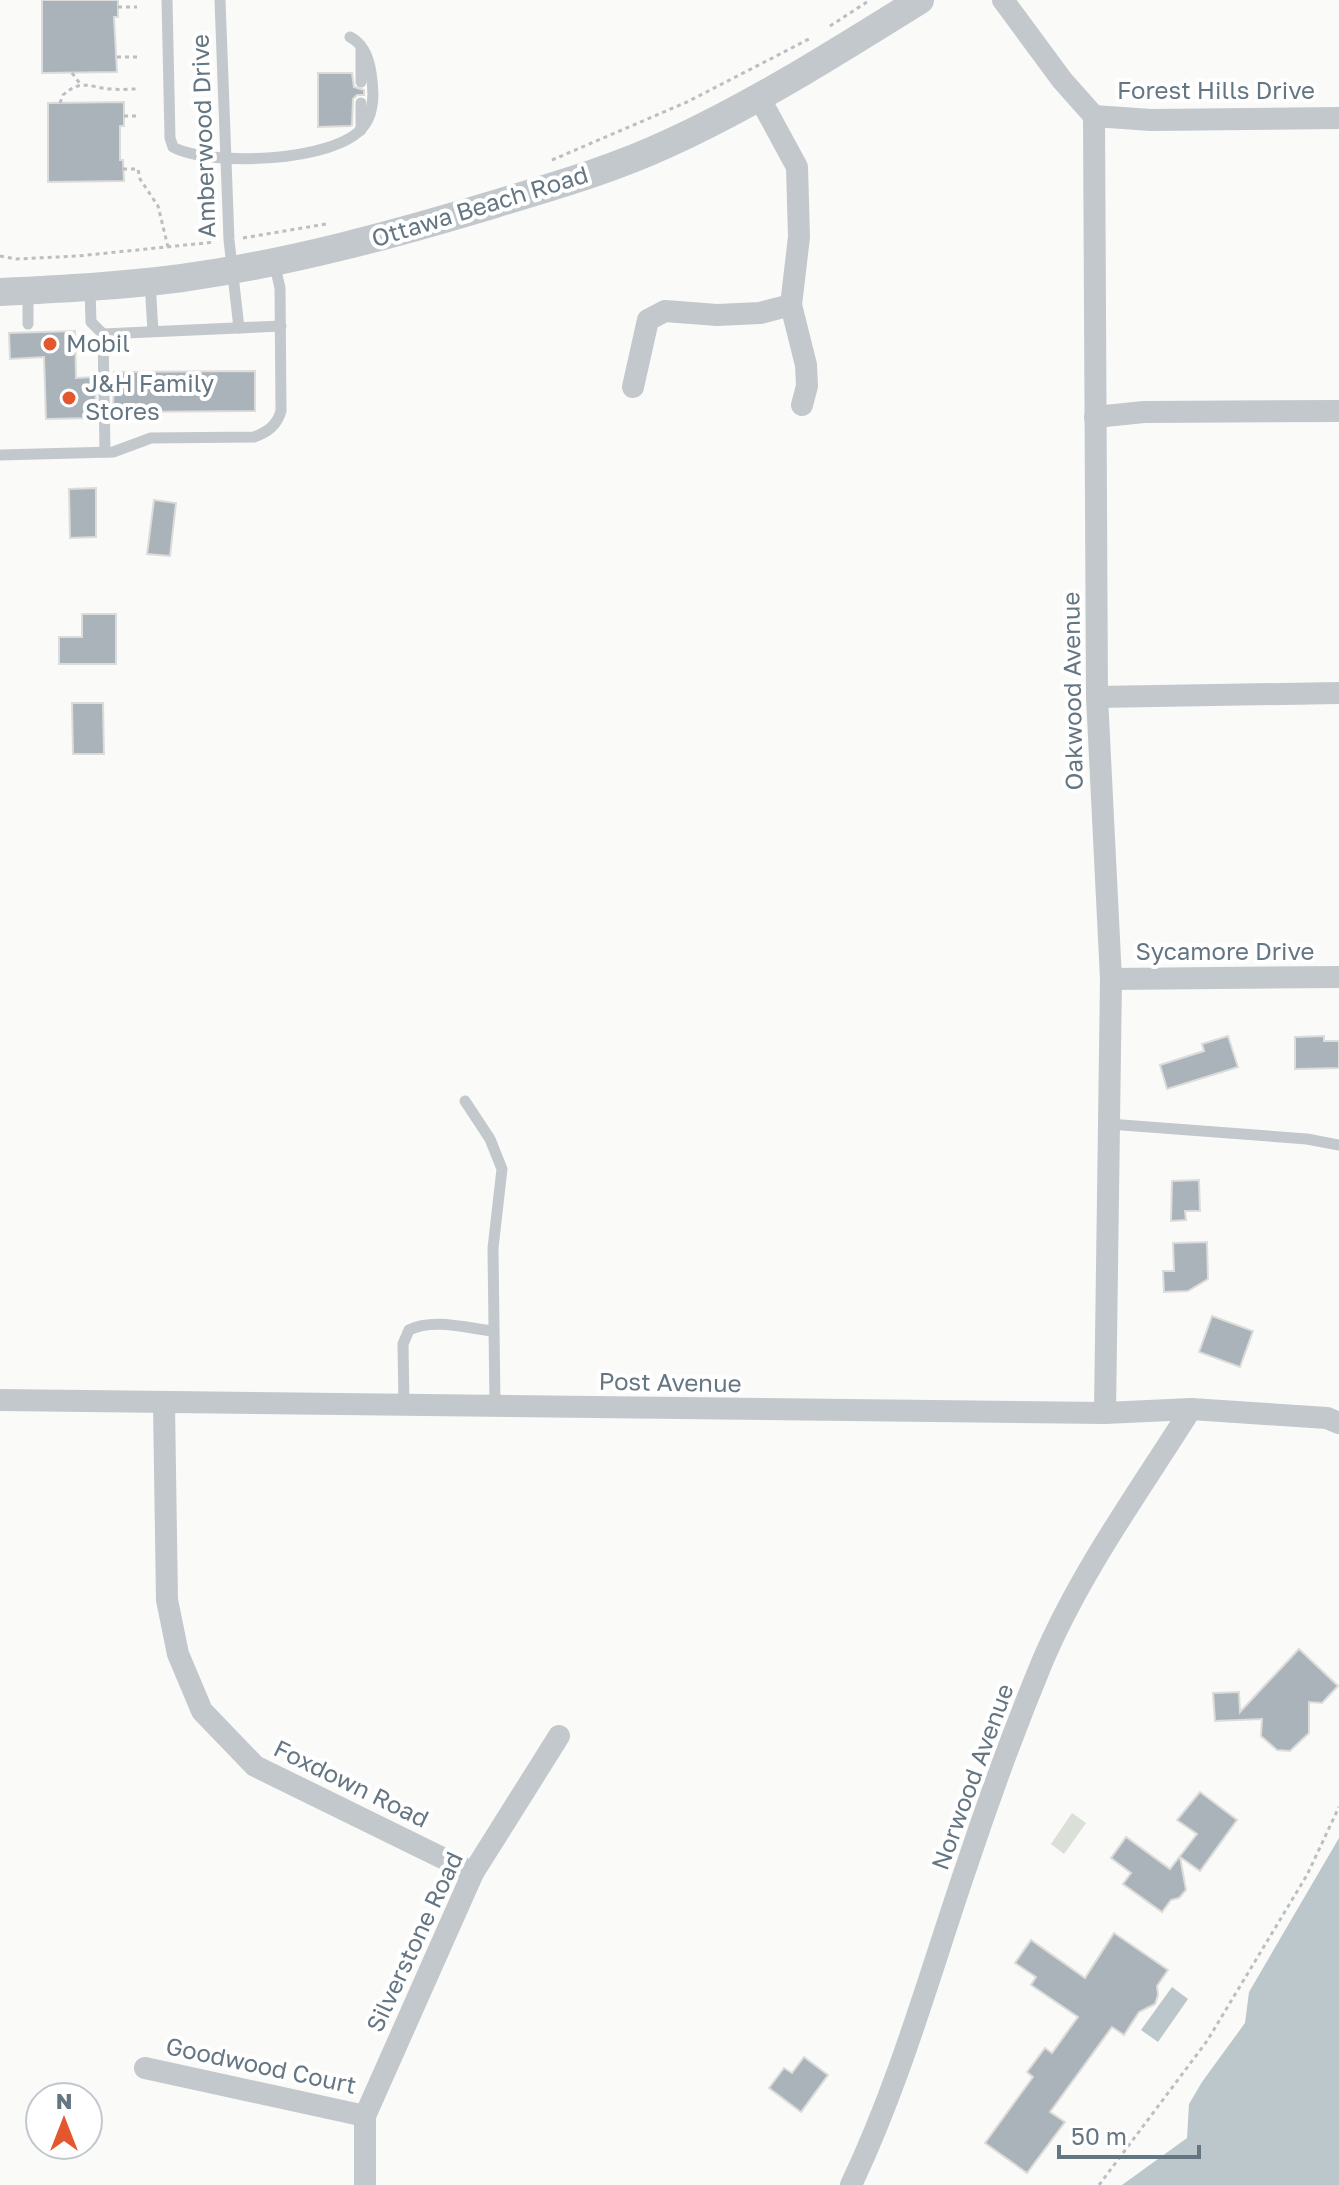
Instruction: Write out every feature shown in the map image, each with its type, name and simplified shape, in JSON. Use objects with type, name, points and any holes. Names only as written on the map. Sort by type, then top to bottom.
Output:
[{"type":"street","name":"Ottawa Beach Road","points":[[14,291],[149,281],[274,262],[415,228],[605,170],[667,144],[759,97],[920,0]]},
{"type":"street","points":[[1003,0],[1062,80],[1094,116]]},
{"type":"street","points":[[759,97],[797,167],[799,237],[791,305],[806,365],[807,386],[802,405]]},
{"type":"street","name":"Forest Hills Drive","points":[[1094,116],[1151,120],[1339,118]]},
{"type":"street","name":"Oakwood Avenue","points":[[1094,116],[1097,697],[1111,979],[1105,1413]]},
{"type":"street","points":[[633,387],[648,320],[665,311],[760,313],[791,305]]},
{"type":"street","points":[[1095,417],[1144,412],[1339,411]]},
{"type":"street","points":[[1097,697],[1339,693]]},
{"type":"street","name":"Sycamore Drive","points":[[1111,979],[1339,977]]},
{"type":"street","name":"Post Avenue","points":[[0,1400],[1105,1413],[1191,1409],[1327,1418],[1339,1423]]},
{"type":"street","name":"Foxdown Road","points":[[164,1404],[167,1600],[178,1654],[202,1711],[255,1766],[473,1873]]},
{"type":"street","name":"Norwood Avenue","points":[[851,2185],[872,2142],[926,1994],[969,1857],[1044,1659],[1080,1585],[1191,1409]]},
{"type":"street","name":"Silverstone Road","points":[[365,2185],[365,2116],[473,1873],[559,1736]]},
{"type":"street","name":"Goodwood Court","points":[[145,2068],[365,2116]]},
{"type":"lane","points":[[167,0],[170,138],[173,147],[199,156],[226,159],[280,157],[337,144],[361,130],[371,112],[373,82],[369,59],[355,41],[361,82]]},
{"type":"lane","name":"Amberwood Drive","points":[[220,0],[226,159],[239,328]]},
{"type":"lane","points":[[361,103],[361,130]]},
{"type":"lane","points":[[0,455],[105,452],[124,450],[151,438],[254,437],[265,433],[279,419],[281,411],[280,288],[274,262]]},
{"type":"lane","points":[[149,281],[153,331]]},
{"type":"lane","points":[[90,287],[91,322],[103,334],[105,452]]},
{"type":"lane","points":[[14,291],[28,324]]},
{"type":"lane","points":[[103,334],[281,326]]},
{"type":"lane","points":[[465,1101],[490,1139],[502,1169],[493,1248],[495,1407]]},
{"type":"lane","points":[[1109,1124],[1307,1139],[1339,1145]]},
{"type":"lane","points":[[404,1406],[403,1344],[409,1330],[419,1325],[438,1325],[493,1331]]},
{"type":"path","points":[[826,29],[870,0]]},
{"type":"path","points":[[118,7],[137,7]]},
{"type":"path","points":[[546,163],[687,102],[815,36]]},
{"type":"path","points":[[117,57],[137,57]]},
{"type":"path","points":[[72,73],[81,85]]},
{"type":"path","points":[[60,103],[63,95],[81,85],[137,89]]},
{"type":"path","points":[[124,116],[138,116]]},
{"type":"path","points":[[123,169],[138,169],[140,179],[158,206],[168,248]]},
{"type":"path","points":[[244,238],[327,224]]},
{"type":"path","points":[[0,256],[16,259],[213,242]]},
{"type":"path","points":[[1099,2185],[1207,2041],[1307,1875],[1339,1807]]},
{"type":"shaded area","points":[[1072,1813],[1086,1823],[1064,1854],[1051,1844]]},
{"type":"shaded area","points":[[1339,1838],[1339,2185],[1122,2185],[1187,2138],[1189,2104],[1245,2023],[1249,1992]]},
{"type":"shaded area","points":[[1172,1987],[1188,1999],[1158,2042],[1141,2030]]},
{"type":"building","points":[[42,0],[118,0],[118,17],[114,17],[117,72],[42,73]]},
{"type":"building","points":[[318,73],[352,73],[354,87],[364,90],[364,95],[353,99],[352,125],[318,127]]},
{"type":"building","points":[[124,102],[120,160],[123,160],[124,181],[48,182],[48,103]]},
{"type":"building","points":[[75,331],[76,378],[95,377],[96,412],[93,412],[93,418],[46,419],[44,357],[10,359],[9,333]]},
{"type":"building","points":[[255,371],[255,411],[113,412],[114,372]]},
{"type":"building","points":[[96,488],[96,537],[70,538],[69,489]]},
{"type":"building","points":[[154,500],[176,503],[170,556],[147,554]]},
{"type":"building","points":[[82,614],[116,614],[116,664],[59,664],[59,637],[82,637]]},
{"type":"building","points":[[72,703],[103,703],[104,754],[73,754]]},
{"type":"building","points":[[1228,1036],[1238,1067],[1167,1089],[1160,1065],[1204,1051],[1202,1044]]},
{"type":"building","points":[[1324,1036],[1324,1041],[1339,1041],[1339,1068],[1295,1069],[1295,1037]]},
{"type":"building","points":[[1199,1180],[1200,1211],[1185,1211],[1186,1220],[1171,1221],[1172,1181]]},
{"type":"building","points":[[1207,1242],[1208,1279],[1188,1291],[1164,1292],[1163,1271],[1174,1271],[1173,1243]]},
{"type":"building","points":[[1212,1316],[1253,1331],[1240,1367],[1199,1352]]},
{"type":"building","points":[[1299,1649],[1338,1686],[1322,1703],[1309,1702],[1309,1733],[1290,1751],[1277,1750],[1261,1736],[1262,1719],[1215,1721],[1213,1693],[1239,1692],[1240,1712]]},
{"type":"building","points":[[1200,1792],[1237,1820],[1200,1871],[1180,1857],[1186,1890],[1179,1898],[1171,1900],[1162,1912],[1123,1884],[1131,1873],[1111,1858],[1126,1837],[1170,1869],[1197,1834],[1177,1820]]},
{"type":"building","points":[[1114,1933],[1168,1970],[1157,1986],[1155,2004],[1139,2012],[1124,2035],[1112,2027],[1050,2112],[1065,2122],[1027,2173],[985,2143],[1033,2077],[1027,2072],[1045,2048],[1052,2053],[1078,2017],[1031,1985],[1036,1977],[1015,1963],[1031,1940],[1085,1978]]},
{"type":"building","points":[[804,2057],[828,2075],[801,2112],[769,2088],[784,2068],[792,2073]]},
{"type":"place","name":"Mobil","points":[[50,344]]},
{"type":"place","name":"J&H Family Stores","points":[[69,398]]}]
